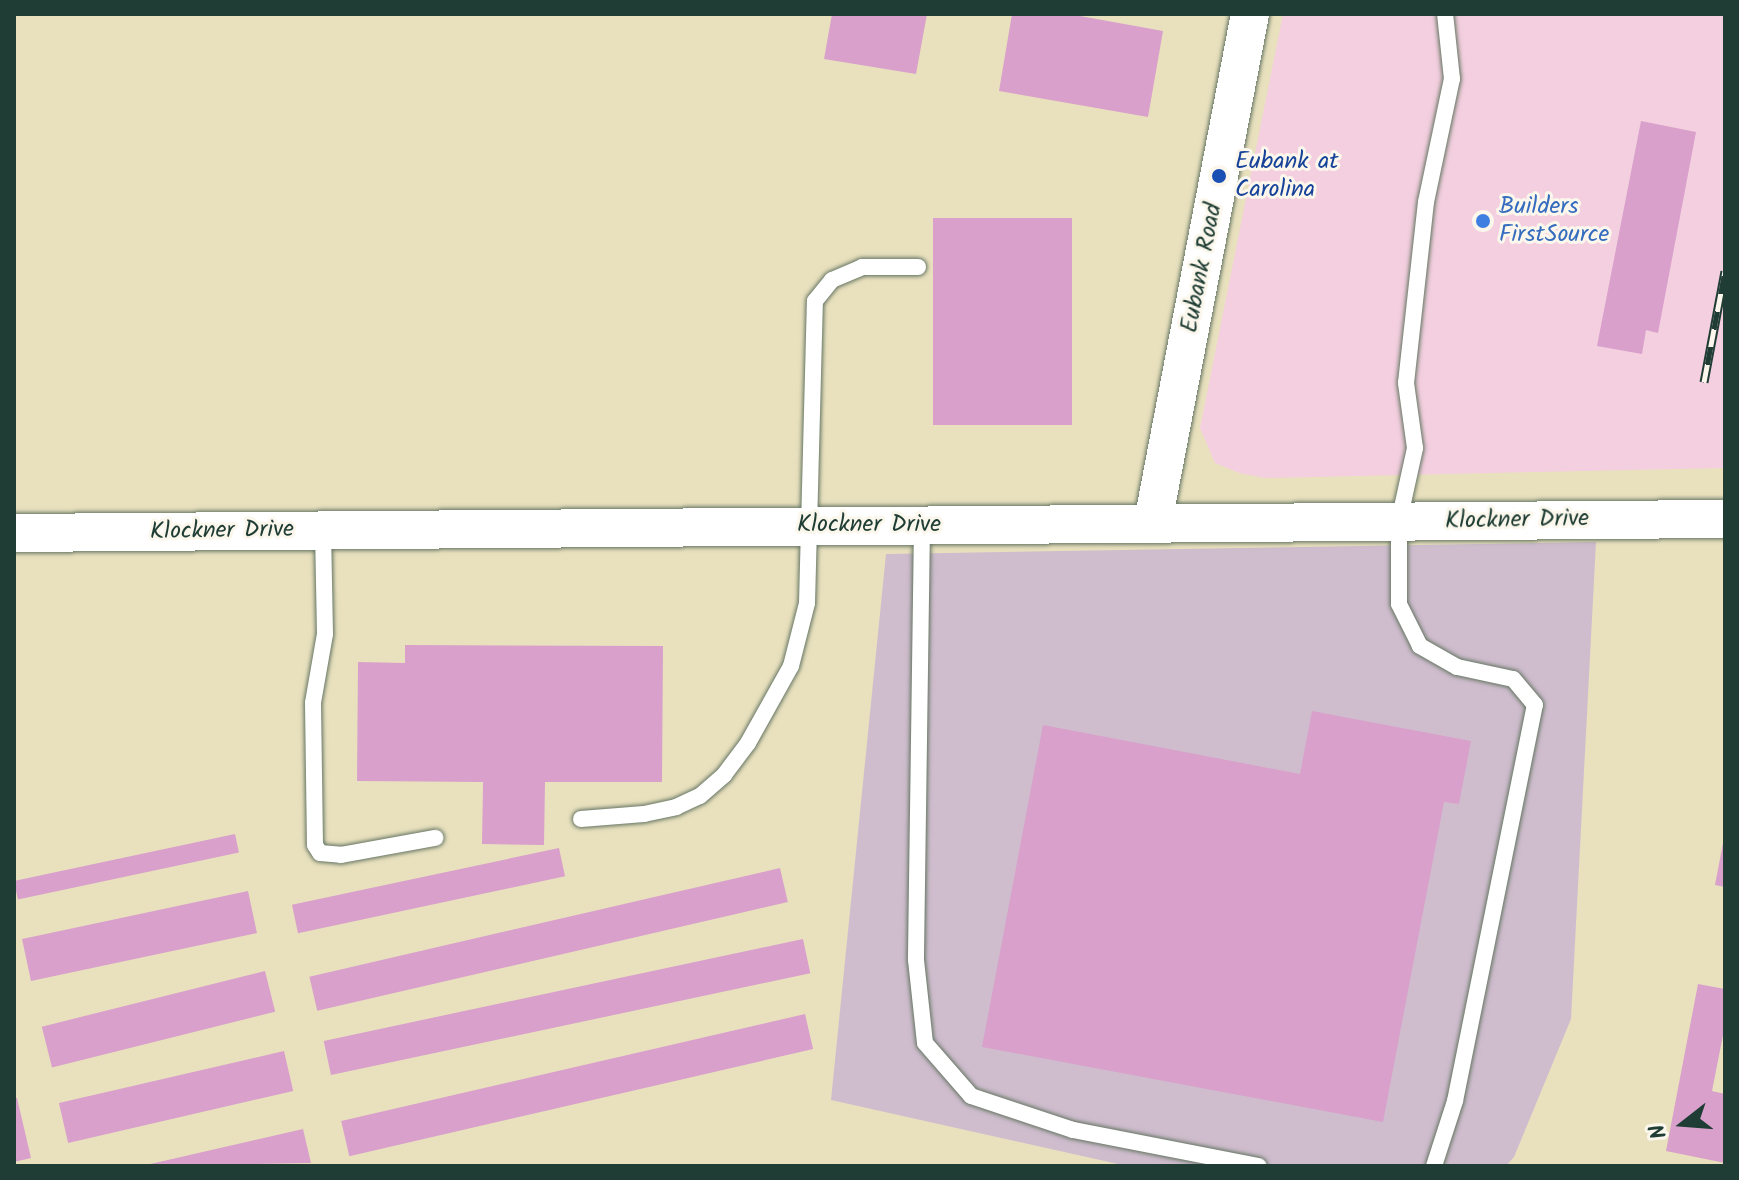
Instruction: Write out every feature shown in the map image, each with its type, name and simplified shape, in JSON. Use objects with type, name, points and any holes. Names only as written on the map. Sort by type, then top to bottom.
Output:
[{"type":"street","name":"Eubank Road","points":[[1153,522],[1250,14]]},
{"type":"street","name":"Klockner Drive","points":[[14,533],[808,524],[1725,519]]},
{"type":"lane","points":[[1434,1166],[1455,1101],[1535,705],[1513,679],[1457,667],[1420,646],[1399,604],[1399,521],[1415,448],[1406,383],[1426,202],[1452,79],[1445,14]]},
{"type":"lane","points":[[581,819],[676,807],[700,796],[724,775],[748,743],[791,666],[807,603],[815,301],[832,280],[862,267],[918,267]]},
{"type":"lane","points":[[922,525],[916,960],[925,1043],[971,1096],[1073,1130],[1259,1166]]},
{"type":"lane","points":[[323,530],[325,634],[313,703],[315,845],[320,853],[341,855],[435,838]]},
{"type":"shaded area","name":"Builders FirstSource","points":[[1283,14],[1725,14],[1725,468],[1265,478],[1239,473],[1215,463],[1200,428]]},
{"type":"shaded area","points":[[1596,542],[1571,1019],[1514,1157],[1506,1166],[1127,1166],[831,1100],[886,554]]},
{"type":"building","points":[[832,14],[927,14],[916,74],[824,59]]},
{"type":"building","points":[[1012,14],[1069,14],[1163,31],[1148,117],[999,91]]},
{"type":"building","points":[[1641,121],[1696,132],[1658,333],[1646,330],[1642,354],[1597,346]]},
{"type":"building","points":[[933,218],[1072,218],[1072,425],[933,425]]},
{"type":"building","points":[[405,645],[663,646],[662,782],[545,782],[544,845],[482,844],[483,782],[357,781],[358,662],[405,663]]},
{"type":"building","points":[[1312,711],[1471,741],[1459,804],[1444,802],[1383,1122],[982,1047],[1043,725],[1300,774]]},
{"type":"building","points":[[235,834],[239,853],[18,900],[14,881]]},
{"type":"building","points":[[1725,843],[1725,887],[1715,885]]},
{"type":"building","points":[[559,848],[565,876],[298,933],[292,905]]},
{"type":"building","points":[[780,868],[788,902],[317,1011],[309,977]]},
{"type":"building","points":[[248,891],[257,933],[31,981],[22,939]]},
{"type":"building","points":[[803,939],[810,973],[331,1075],[324,1041]]},
{"type":"building","points":[[265,971],[275,1012],[52,1067],[42,1027]]},
{"type":"building","points":[[1698,984],[1725,989],[1725,1025],[1712,1091],[1725,1094],[1725,1163],[1666,1151]]},
{"type":"building","points":[[805,1014],[813,1049],[349,1156],[341,1121]]},
{"type":"building","points":[[284,1051],[293,1091],[68,1143],[59,1103]]},
{"type":"building","points":[[14,1098],[17,1098],[31,1158],[14,1162]]},
{"type":"building","points":[[303,1129],[311,1163],[146,1166],[146,1165]]},
{"type":"railway","points":[[1704,382],[1725,271]]},
{"type":"place","name":"Eubank at Carolina","points":[[1219,176]]},
{"type":"place","name":"Builders FirstSource","points":[[1483,221]]}]
